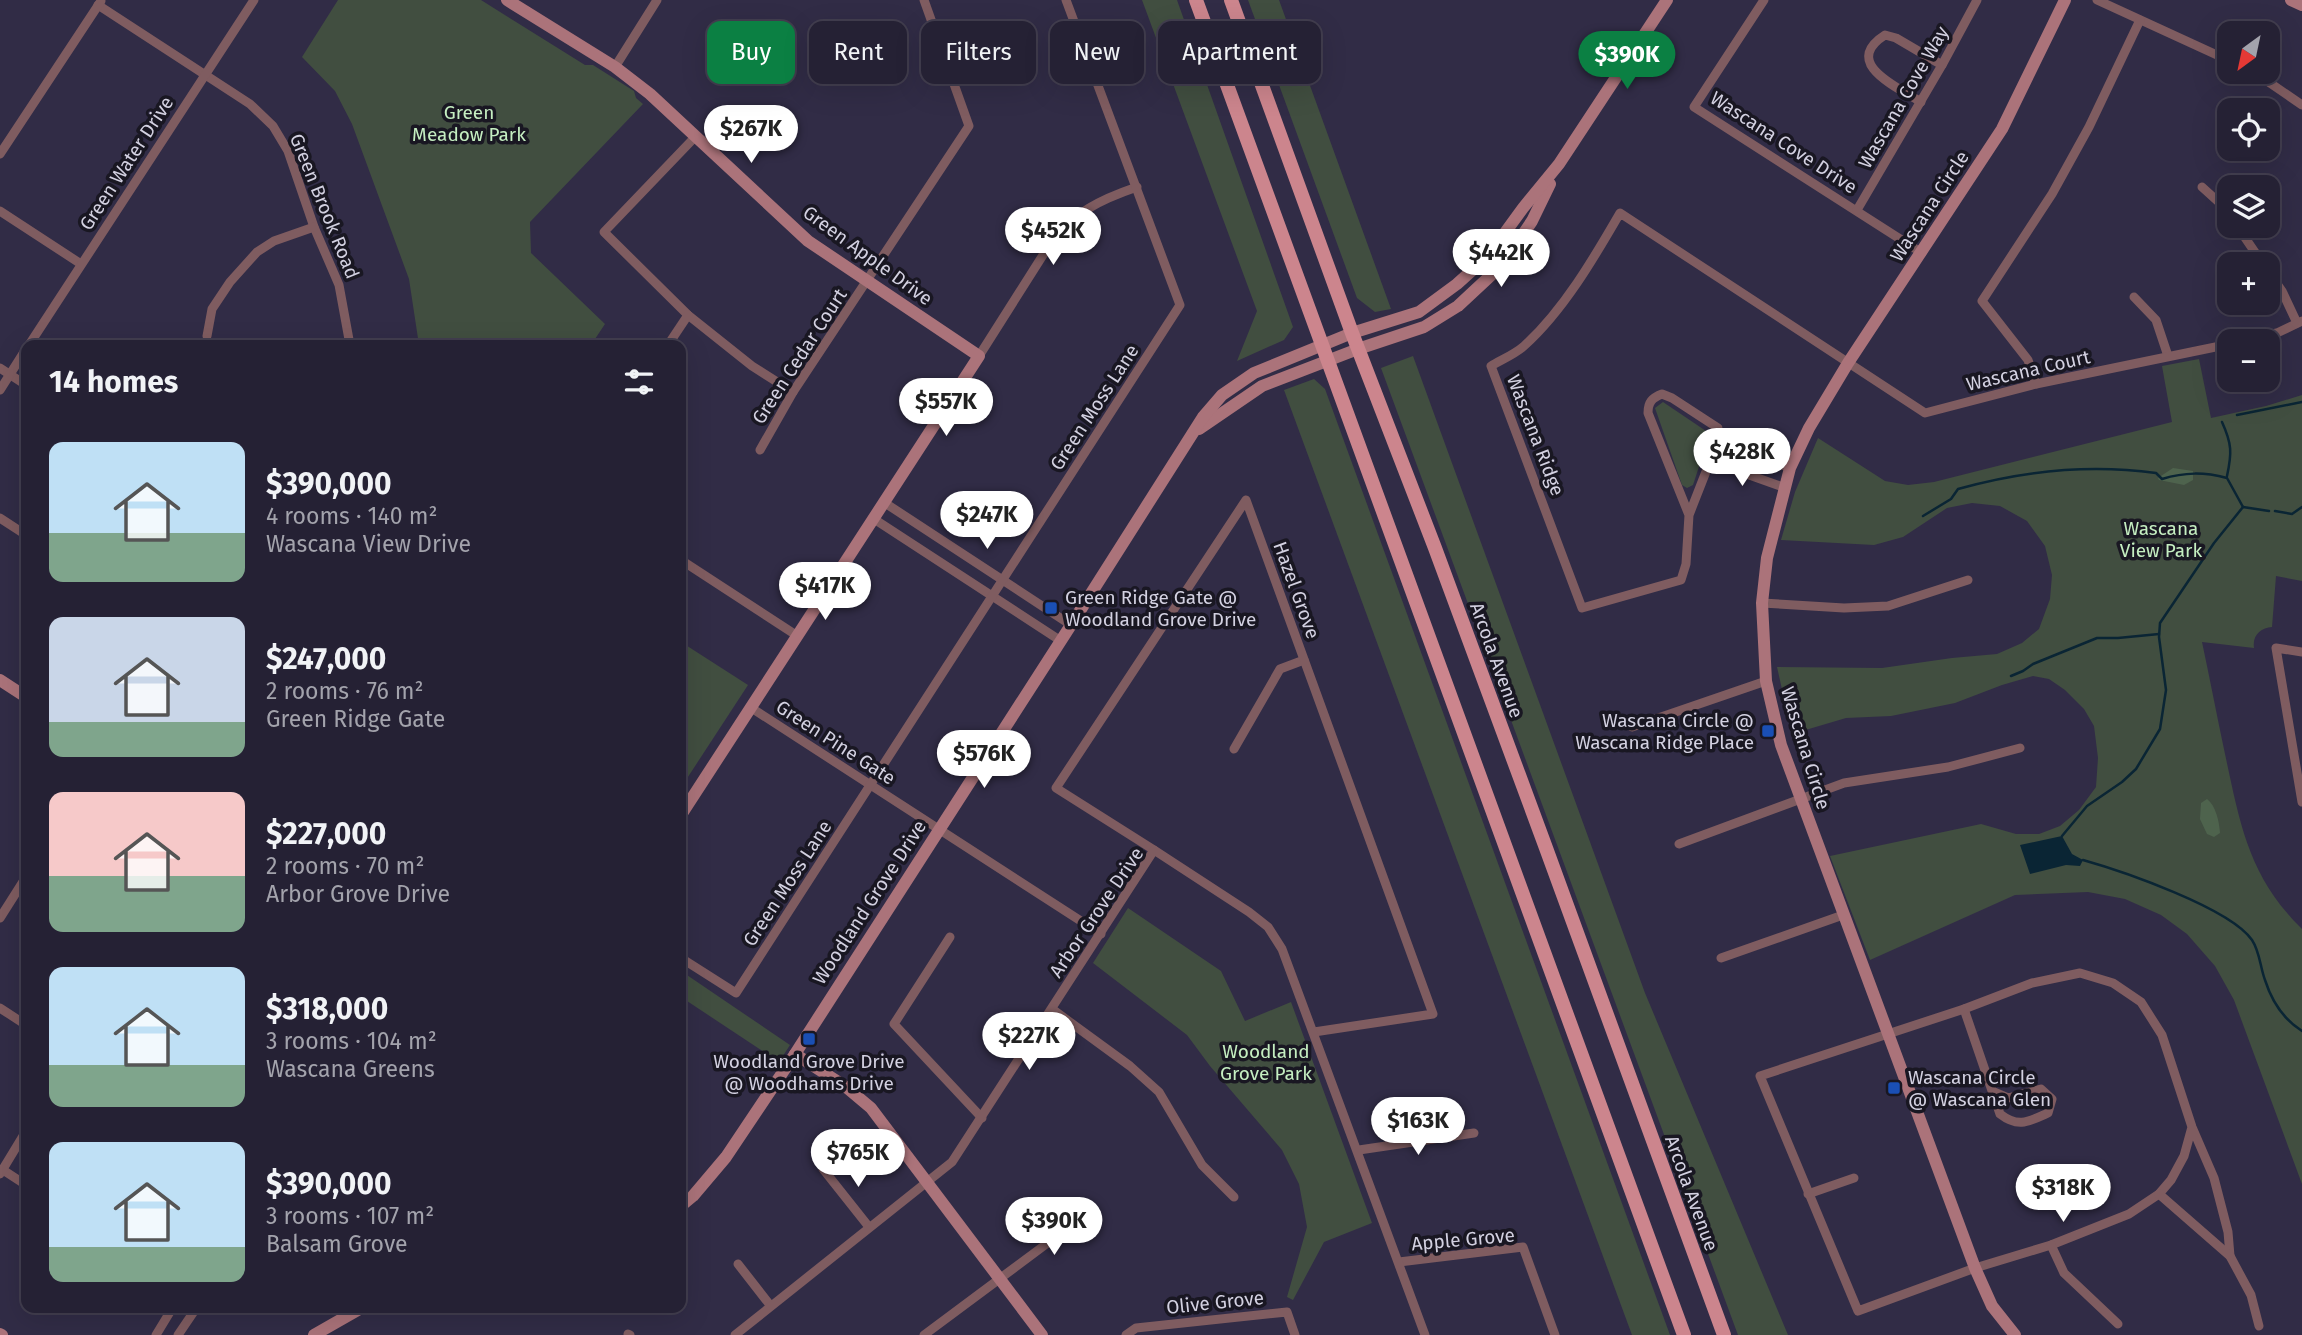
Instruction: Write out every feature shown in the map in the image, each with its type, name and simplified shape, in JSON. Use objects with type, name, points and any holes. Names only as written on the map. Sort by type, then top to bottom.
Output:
[{"type":"main road","points":[[1196,0],[1684,1335]]},
{"type":"main road","name":"Arcola Avenue","points":[[1231,0],[1358,349],[1542,835],[1724,1335]]},
{"type":"street","name":"Green Water Drive","points":[[32,340],[254,0]]},
{"type":"street","name":"Green Apple Drive","points":[[508,0],[615,67],[650,94],[808,241],[979,356]]},
{"type":"street","points":[[615,67],[657,0]]},
{"type":"street","name":"Green Cedar Court","points":[[760,450],[793,392],[969,126],[926,0]]},
{"type":"street","name":"Green Moss Lane","points":[[686,961],[736,993],[1180,305],[1066,0]]},
{"type":"street","points":[[1559,164],[1667,0]]},
{"type":"street","name":"Wascana Cove Drive","points":[[1763,0],[1695,107],[1922,253]]},
{"type":"street","name":"Wascana Cove Way","points":[[1857,210],[1977,0]]},
{"type":"street","name":"Wascana Circle","points":[[2015,1335],[1992,1307],[1975,1268],[1773,720],[1766,681],[1762,603],[1767,558],[1783,487],[1809,428],[1848,363],[2002,129],[2064,0]]},
{"type":"street","points":[[2097,0],[2217,55]]},
{"type":"street","points":[[2291,0],[2302,5]]},
{"type":"street","name":"Green Brook Road","points":[[100,3],[250,104],[273,126],[288,150],[314,227],[340,285],[349,340]]},
{"type":"street","points":[[0,154],[100,3]]},
{"type":"street","points":[[2036,384],[2028,360],[1982,300],[2052,194],[2089,127],[2140,20]]},
{"type":"street","points":[[1921,102],[1876,74],[1869,62],[1869,51],[1876,41],[1885,35],[1896,38],[1942,65]]},
{"type":"street","points":[[2271,84],[2302,105]]},
{"type":"street","points":[[696,136],[604,232],[688,315],[752,366],[793,392]]},
{"type":"street","name":"Woodland Grove Drive","points":[[1192,434],[1262,386],[1424,327],[1458,306],[1502,265],[1532,221],[1559,164]]},
{"type":"street","name":"Woodland Grove Drive","points":[[686,1202],[726,1157],[794,1054],[1203,417],[1222,395],[1254,373],[1352,332],[1419,312],[1457,284],[1488,256],[1559,164]]},
{"type":"street","points":[[686,807],[1050,244],[1061,229],[1087,208],[1105,198],[1137,187]]},
{"type":"street","points":[[2202,187],[2217,201]]},
{"type":"street","points":[[0,211],[80,264]]},
{"type":"street","name":"Wascana Ridge","points":[[1689,515],[1648,413],[1648,404],[1654,397],[1662,394],[1718,428],[1718,441],[1689,515],[1686,564],[1681,580],[1582,608],[1491,366],[1523,347],[1556,310],[1592,262],[1620,213],[1848,363]]},
{"type":"street","points":[[206,336],[212,309],[230,282],[257,252],[274,241],[314,227]]},
{"type":"street","points":[[2280,288],[2300,322],[2280,332]]},
{"type":"street","points":[[2134,297],[2156,320],[2168,356]]},
{"type":"street","points":[[671,340],[688,315]]},
{"type":"street","name":"Wascana Court","points":[[1848,363],[1925,413],[2036,384],[2217,347]]},
{"type":"street","name":"Green Water Drive","points":[[0,390],[21,358]]},
{"type":"street","points":[[0,368],[21,382]]},
{"type":"street","points":[[1718,441],[1790,467]]},
{"type":"street","points":[[1710,461],[1783,487]]},
{"type":"street","name":"Hazel Grove","points":[[1154,850],[1056,788],[1246,500],[1433,1014],[1314,1032]]},
{"type":"street","points":[[885,503],[1071,625]]},
{"type":"street","points":[[0,518],[21,533]]},
{"type":"street","points":[[874,519],[1061,641]]},
{"type":"street","points":[[686,563],[796,635]]},
{"type":"street","points":[[1762,603],[1844,608],[1888,606],[1968,580]]},
{"type":"street","points":[[2302,652],[2276,648],[2302,802]]},
{"type":"street","points":[[1234,749],[1280,669],[1304,660]]},
{"type":"street","points":[[0,680],[21,694]]},
{"type":"street","points":[[1632,727],[1766,681]]},
{"type":"street","name":"Green Pine Gate","points":[[750,707],[1101,934]]},
{"type":"street","points":[[1679,844],[1844,783],[1948,767],[2020,748]]},
{"type":"street","name":"Arbor Grove Drive","points":[[734,1335],[952,1162],[1154,850],[1269,927],[1282,949],[1359,1150],[1373,1197],[1425,1335]]},
{"type":"street","points":[[0,918],[21,885]]},
{"type":"street","points":[[1721,958],[1843,915]]},
{"type":"street","points":[[950,937],[894,1024],[982,1118]]},
{"type":"street","points":[[2192,1127],[2185,1156],[2171,1180],[2159,1195],[2129,1214],[2051,1245],[1975,1268],[1858,1311],[1760,1076],[1964,1009],[2032,982],[2080,973],[2113,983],[2141,1002],[2162,1035],[2192,1127],[2214,1178],[2228,1232],[2230,1256]]},
{"type":"street","points":[[0,1008],[21,1022]]},
{"type":"street","points":[[1052,1009],[1130,1066],[1158,1092],[1202,1165],[1234,1196]]},
{"type":"street","points":[[1964,1009],[2000,1114],[2010,1122],[2029,1122],[2048,1114],[2052,1099],[2041,1089],[2008,1098],[1994,1092]]},
{"type":"street","points":[[794,1054],[846,1087],[871,1108],[1042,1335]]},
{"type":"street","points":[[1359,1150],[1474,1133]]},
{"type":"street","points":[[21,1139],[1,1172],[21,1182]]},
{"type":"street","points":[[823,1169],[869,1227]]},
{"type":"street","points":[[1808,1194],[1854,1178]]},
{"type":"street","points":[[2159,1195],[2230,1256],[2251,1295],[2259,1326]]},
{"type":"street","points":[[924,1335],[1049,1242],[1082,1207]]},
{"type":"street","points":[[2051,1245],[2064,1273],[2118,1324]]},
{"type":"street","name":"Apple Grove","points":[[1399,1262],[1523,1247],[1555,1335]]},
{"type":"street","points":[[738,1265],[770,1305]]},
{"type":"street","name":"Olive Grove","points":[[1126,1335],[1136,1328],[1287,1312],[1295,1335]]},
{"type":"street","points":[[156,1335],[169,1313]]},
{"type":"street","points":[[178,1335],[193,1313]]},
{"type":"street","points":[[314,1335],[352,1313]]},
{"type":"green space","name":"Green Meadow Park","points":[[338,0],[481,0],[585,65],[593,65],[634,91],[636,98],[643,104],[530,222],[531,253],[605,324],[594,340],[418,340],[409,279],[352,124],[335,91],[302,57]]},
{"type":"green space","points":[[1142,0],[1177,0],[1184,21],[1158,21],[1158,43]]},
{"type":"green space","points":[[1248,0],[1279,0],[1287,21],[1256,21]]},
{"type":"green space","points":[[1173,84],[1207,84],[1293,327],[1284,340],[1237,361],[1257,311]]},
{"type":"green space","points":[[1279,84],[1309,84],[1391,309],[1375,312],[1357,298]]},
{"type":"green space","points":[[1413,356],[1645,993],[1788,1335],[1738,1335],[1381,368]]},
{"type":"green space","name":"Wascana View Park","points":[[2199,359],[2211,418],[2302,395],[2302,581],[2276,576],[2272,627],[2258,633],[2254,639],[2254,648],[2202,642],[2236,803],[2249,848],[2269,889],[2302,929],[2302,1184],[2234,1000],[2215,966],[2187,934],[2161,915],[2125,899],[2088,892],[2015,895],[1870,960],[1830,856],[1981,824],[2016,834],[2039,834],[2060,826],[2079,810],[2096,787],[2098,758],[2094,726],[2084,709],[2065,690],[2049,679],[2033,676],[1955,703],[1891,716],[1846,718],[1792,734],[1777,667],[1882,668],[1997,654],[2022,643],[2039,629],[2050,599],[2052,575],[2045,546],[2027,521],[2000,506],[1972,503],[1947,508],[1903,537],[1874,545],[1781,540],[1795,492],[1818,438],[1885,481],[1908,485],[1934,482],[2172,422],[2162,366]]},
{"type":"green space","points":[[1314,379],[1325,389],[1670,1335],[1632,1335],[1284,390]]},
{"type":"green space","points":[[1663,402],[1706,431],[1709,436],[1693,485],[1687,488],[1682,485],[1655,408]]},
{"type":"green space","points":[[2173,468],[2193,471],[2193,480],[2184,485],[2159,480],[2158,478]]},
{"type":"green space","points":[[686,645],[748,685],[686,780]]},
{"type":"green space","points":[[2207,799],[2215,810],[2219,824],[2220,833],[2214,837],[2207,834],[2200,819],[2201,803]]},
{"type":"green space","name":"Woodland Grove Park","points":[[1128,908],[1221,971],[1245,1021],[1291,1002],[1372,1223],[1324,1242],[1293,1300],[1287,1297],[1307,1227],[1299,1184],[1282,1150],[1187,1035],[1093,963]]},
{"type":"green space","points":[[686,974],[790,1045],[779,1062],[686,1000]]},
{"type":"water","points":[[2062,836],[2072,854],[2083,860],[2080,866],[2066,865],[2030,874],[2020,845]]},
{"type":"waterway","points":[[2237,415],[2302,402]]},
{"type":"waterway","points":[[2222,422],[2230,449],[2227,476]]},
{"type":"waterway","points":[[1923,516],[1951,499],[1958,489],[2031,474],[2081,469],[2156,473],[2162,479],[2187,474],[2219,476],[2227,478],[2243,507]]},
{"type":"waterway","points":[[2243,507],[2269,511]]},
{"type":"waterway","points":[[2062,836],[2087,806],[2136,769],[2160,729],[2166,690],[2159,637],[2160,623],[2214,543],[2243,507]]},
{"type":"waterway","points":[[2275,511],[2292,514],[2302,507]]},
{"type":"waterway","points":[[2011,676],[2097,638],[2159,634]]},
{"type":"waterway","points":[[2083,860],[2174,892],[2240,928],[2255,945],[2275,1003],[2289,1021],[2302,1031]]},
{"type":"place","name":"Green Ridge Gate @ Woodland Grove Drive","points":[[1051,608]]},
{"type":"place","name":"Wascana Circle @ Wascana Ridge Place","points":[[1768,731]]},
{"type":"place","name":"Woodland Grove Drive @ Woodhams Drive","points":[[809,1039]]},
{"type":"place","name":"Wascana Circle @ Wascana Glen","points":[[1894,1088]]}]
